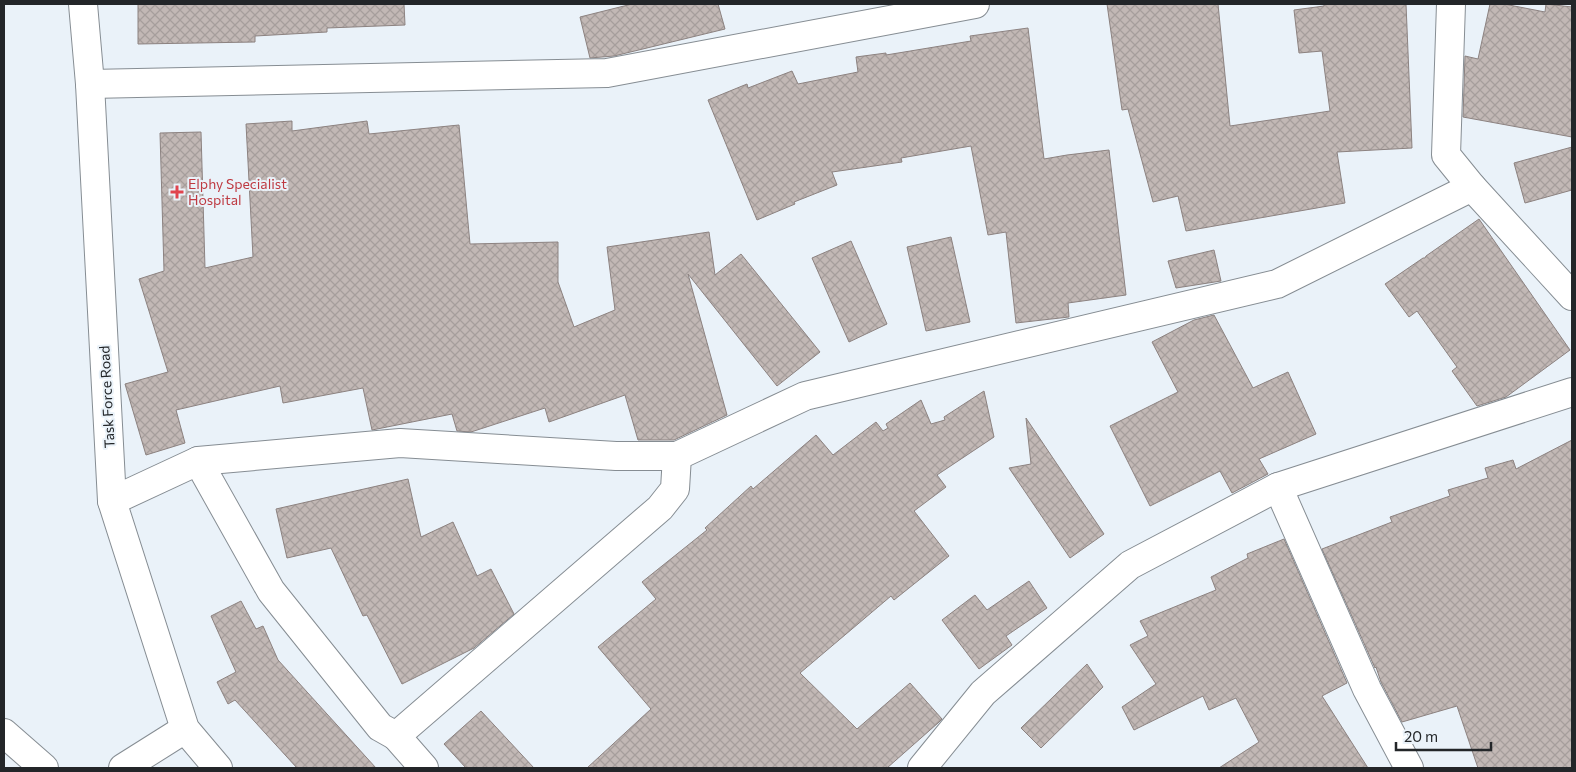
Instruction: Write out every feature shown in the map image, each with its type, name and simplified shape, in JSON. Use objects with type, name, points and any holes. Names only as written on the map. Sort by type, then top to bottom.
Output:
[{"type":"street","name":"Task Force Road","points":[[83,4],[90,84],[112,501],[186,729],[218,768]]},
{"type":"street","points":[[90,84],[607,73],[976,4]]},
{"type":"street","points":[[1451,4],[1446,154],[1472,186],[1572,296]]},
{"type":"street","points":[[112,501],[198,461],[400,443],[616,456],[677,456],[805,396],[1277,284],[1472,186]]},
{"type":"street","points":[[922,768],[983,693],[1130,565],[1278,487],[1572,392]]},
{"type":"street","points":[[396,736],[660,508],[675,489],[677,456]]},
{"type":"street","points":[[198,461],[271,591],[380,727],[396,736],[424,768]]},
{"type":"street","points":[[1278,487],[1367,689],[1409,768]]},
{"type":"street","points":[[123,768],[186,729]]},
{"type":"street","points":[[4,733],[44,768]]},
{"type":"building","points":[[138,4],[404,4],[405,25],[327,28],[327,32],[255,36],[255,42],[138,44]]},
{"type":"building","points":[[632,4],[718,4],[725,29],[614,56],[590,58],[580,17]]},
{"type":"building","points":[[1107,4],[1218,4],[1230,126],[1330,111],[1322,51],[1299,53],[1294,10],[1324,6],[1324,4],[1406,4],[1412,148],[1337,152],[1345,203],[1186,231],[1178,196],[1153,202],[1128,109],[1122,110]]},
{"type":"building","points":[[1490,4],[1504,4],[1545,12],[1546,4],[1572,7],[1572,137],[1463,117],[1465,56],[1478,59]]},
{"type":"building","points":[[1028,28],[1044,159],[1109,150],[1126,295],[1068,303],[1069,317],[1016,323],[1006,232],[988,235],[971,146],[901,158],[902,162],[832,172],[837,185],[794,202],[795,204],[757,220],[708,100],[747,84],[748,88],[792,71],[798,84],[858,72],[856,57],[886,53],[886,55],[971,41],[970,36]]},
{"type":"building","points":[[292,121],[292,131],[367,121],[369,134],[459,125],[470,244],[558,242],[558,282],[574,327],[615,310],[607,247],[709,232],[715,275],[741,254],[820,352],[777,386],[688,274],[727,415],[674,440],[638,440],[625,395],[549,422],[545,408],[471,432],[457,431],[452,414],[372,430],[363,388],[283,403],[280,386],[176,410],[185,443],[146,455],[125,384],[168,372],[139,279],[164,271],[160,133],[201,132],[205,268],[253,257],[246,124]]},
{"type":"building","points":[[1572,147],[1572,190],[1525,203],[1514,163]]},
{"type":"building","points":[[1479,219],[1570,350],[1506,397],[1477,406],[1452,371],[1457,367],[1417,311],[1409,317],[1385,284]]},
{"type":"building","points":[[951,237],[970,322],[926,331],[907,247]]},
{"type":"building","points":[[851,241],[887,324],[849,342],[812,258]]},
{"type":"building","points":[[1214,250],[1221,281],[1176,288],[1168,261]]},
{"type":"building","points":[[1214,315],[1253,388],[1288,372],[1316,434],[1259,459],[1268,474],[1232,493],[1220,471],[1150,506],[1110,426],[1178,392],[1152,342],[1194,320]]},
{"type":"building","points":[[984,391],[994,437],[937,475],[946,487],[914,511],[949,556],[894,600],[891,596],[800,673],[857,729],[910,683],[942,719],[938,723],[887,768],[587,768],[651,709],[598,647],[656,599],[642,582],[707,530],[705,528],[751,486],[753,489],[816,435],[833,455],[876,422],[883,431],[888,428],[886,424],[921,400],[931,424],[945,420],[944,417]]},
{"type":"building","points":[[1026,418],[1104,534],[1070,558],[1009,468],[1031,464]]},
{"type":"building","points":[[1572,440],[1572,768],[1478,768],[1457,706],[1402,722],[1381,682],[1376,667],[1322,549],[1392,522],[1390,517],[1450,496],[1448,490],[1488,478],[1485,468],[1513,460],[1516,469]]},
{"type":"building","points":[[408,479],[421,537],[453,522],[477,576],[491,569],[514,614],[474,648],[402,684],[367,615],[363,616],[331,548],[287,558],[276,509]]},
{"type":"building","points":[[1284,539],[1347,683],[1322,696],[1368,768],[1219,768],[1259,742],[1236,698],[1209,710],[1203,696],[1134,730],[1122,707],[1156,684],[1130,645],[1148,636],[1140,621],[1216,590],[1211,577],[1248,558],[1247,554]]},
{"type":"building","points":[[1029,581],[1047,608],[1006,636],[1012,645],[979,669],[942,620],[975,595],[987,610]]},
{"type":"building","points":[[241,601],[256,629],[263,626],[278,660],[376,768],[297,768],[235,700],[228,704],[217,682],[236,672],[211,616]]},
{"type":"building","points":[[1087,664],[1103,687],[1041,748],[1021,728]]},
{"type":"building","points":[[481,711],[534,768],[466,768],[444,744]]},
{"type":"place","name":"Elphy Specialist Hospital","points":[[177,192]]}]
